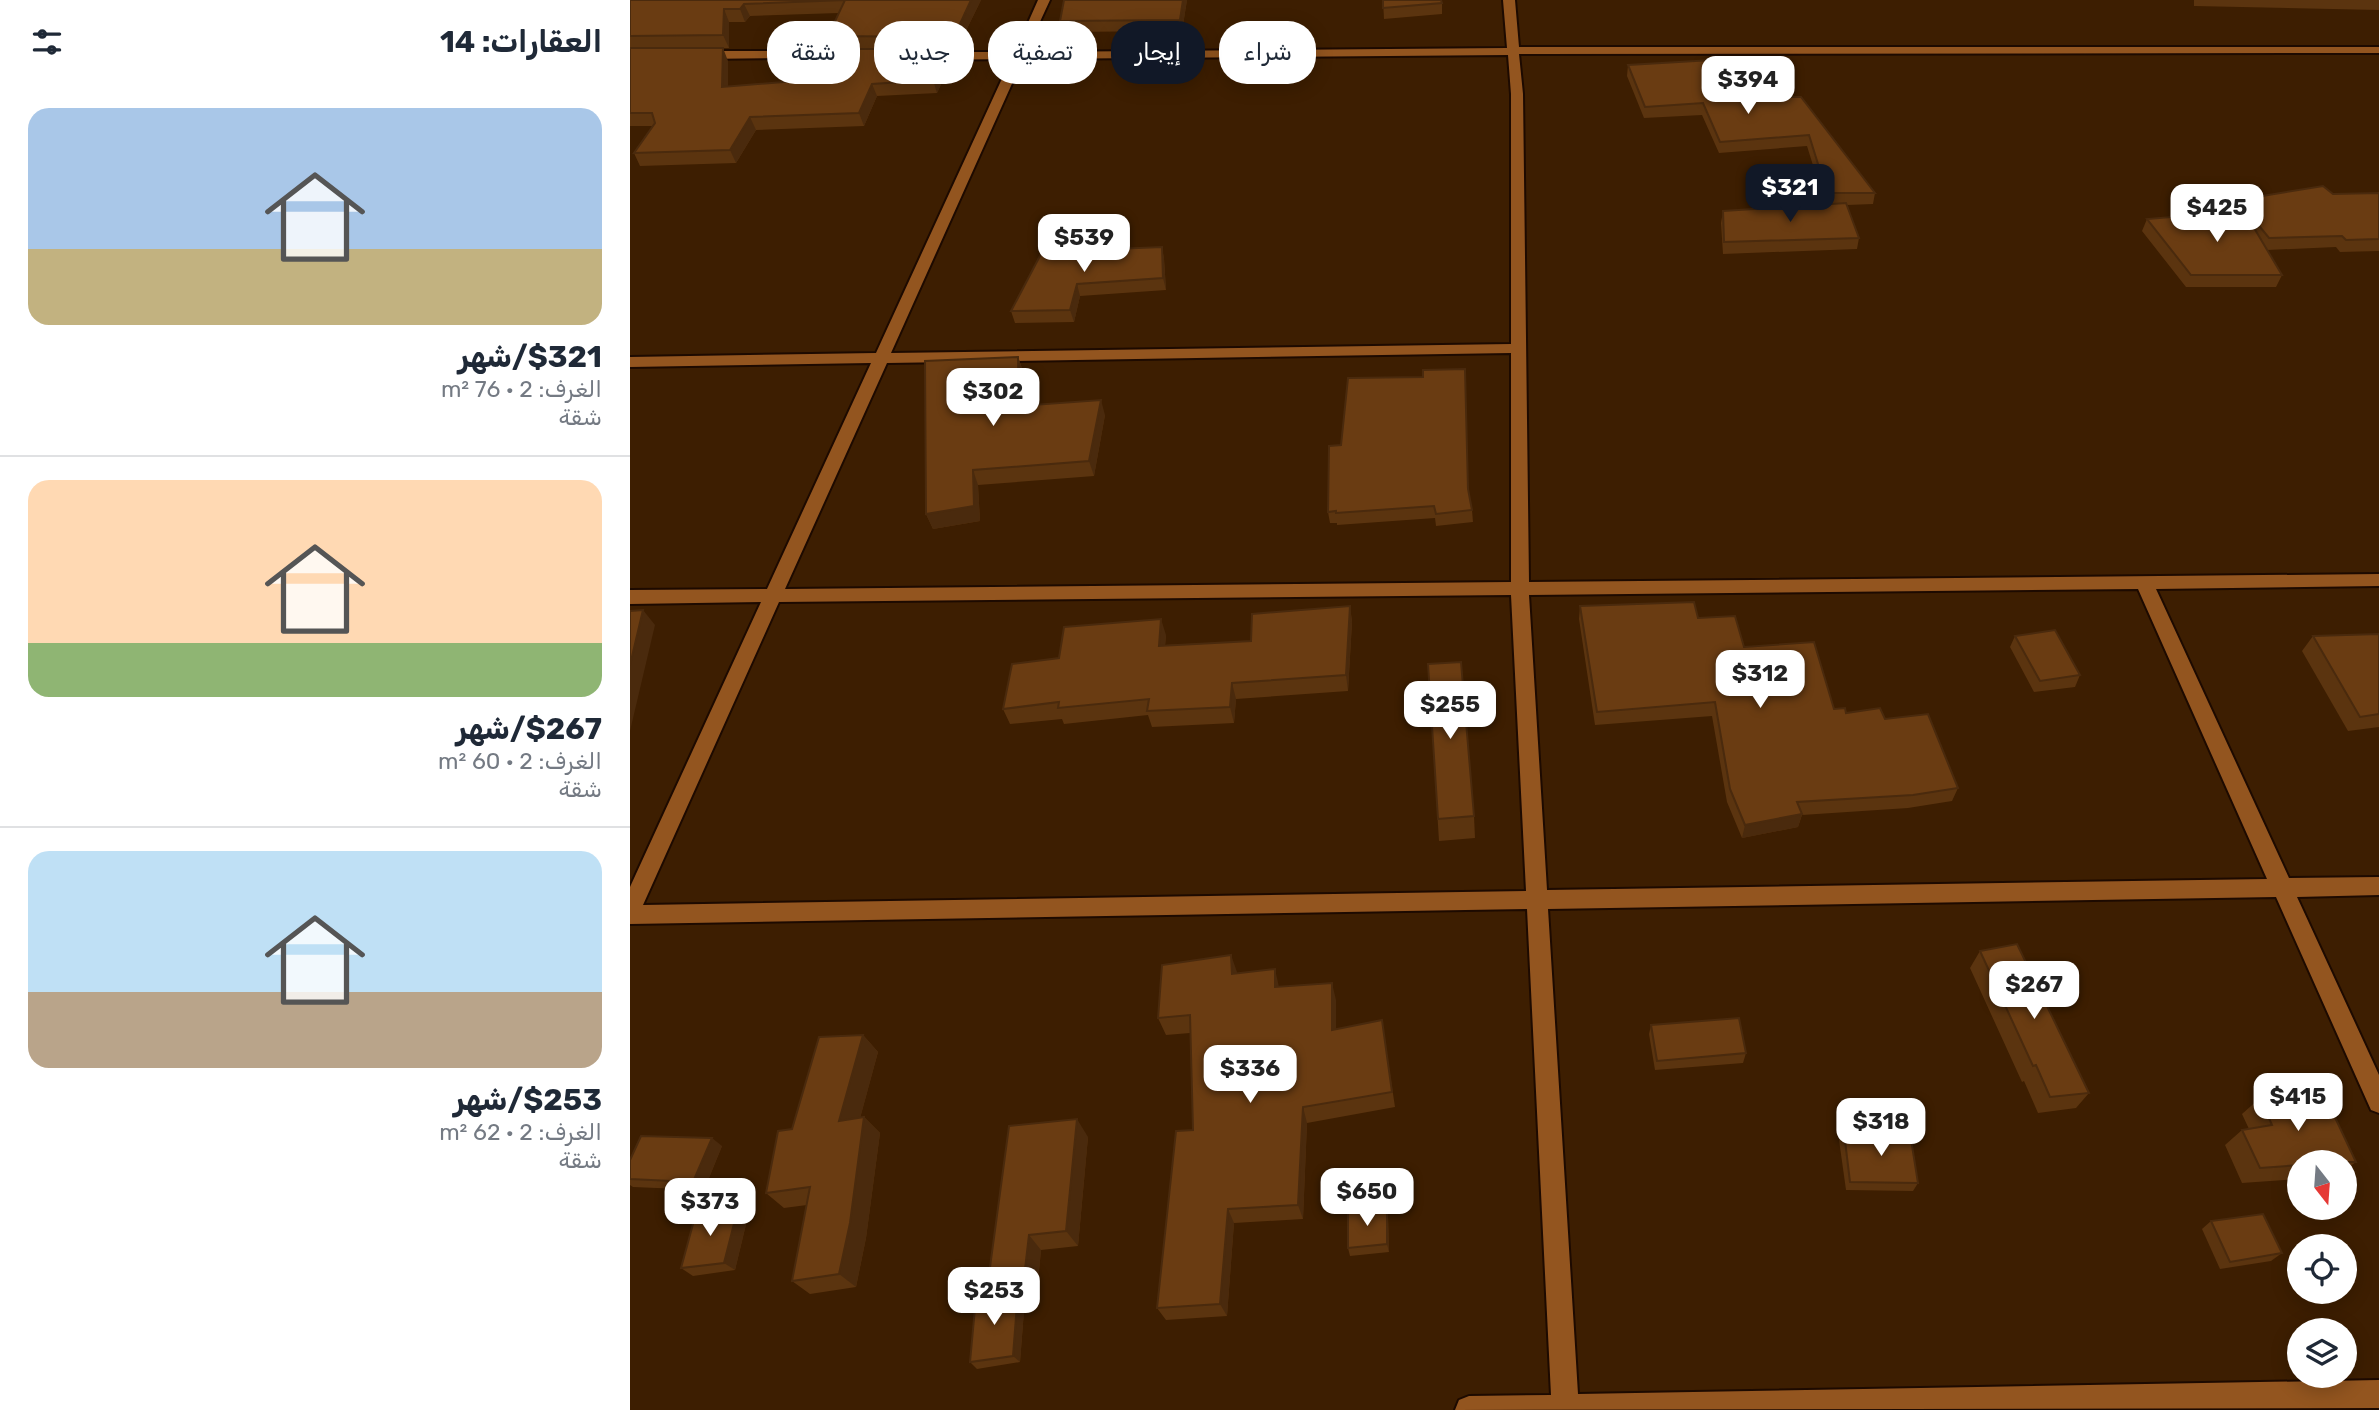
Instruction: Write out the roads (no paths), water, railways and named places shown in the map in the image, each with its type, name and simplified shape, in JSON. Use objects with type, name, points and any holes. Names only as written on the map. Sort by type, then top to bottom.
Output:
[{"type":"street","points":[[1034,21],[1044,0]]},
{"type":"street","points":[[1509,0],[1517,94],[1520,589],[1565,1409]]},
{"type":"street","points":[[1097,55],[1514,51],[2379,50]]},
{"type":"street","points":[[685,55],[767,55]]},
{"type":"street","points":[[1005,84],[630,913],[2379,886]]},
{"type":"street","points":[[630,362],[1520,348]]},
{"type":"street","points":[[630,597],[2379,580]]},
{"type":"street","points":[[2144,582],[2379,1102]]},
{"type":"street","points":[[1469,1410],[2379,1394]]}]
